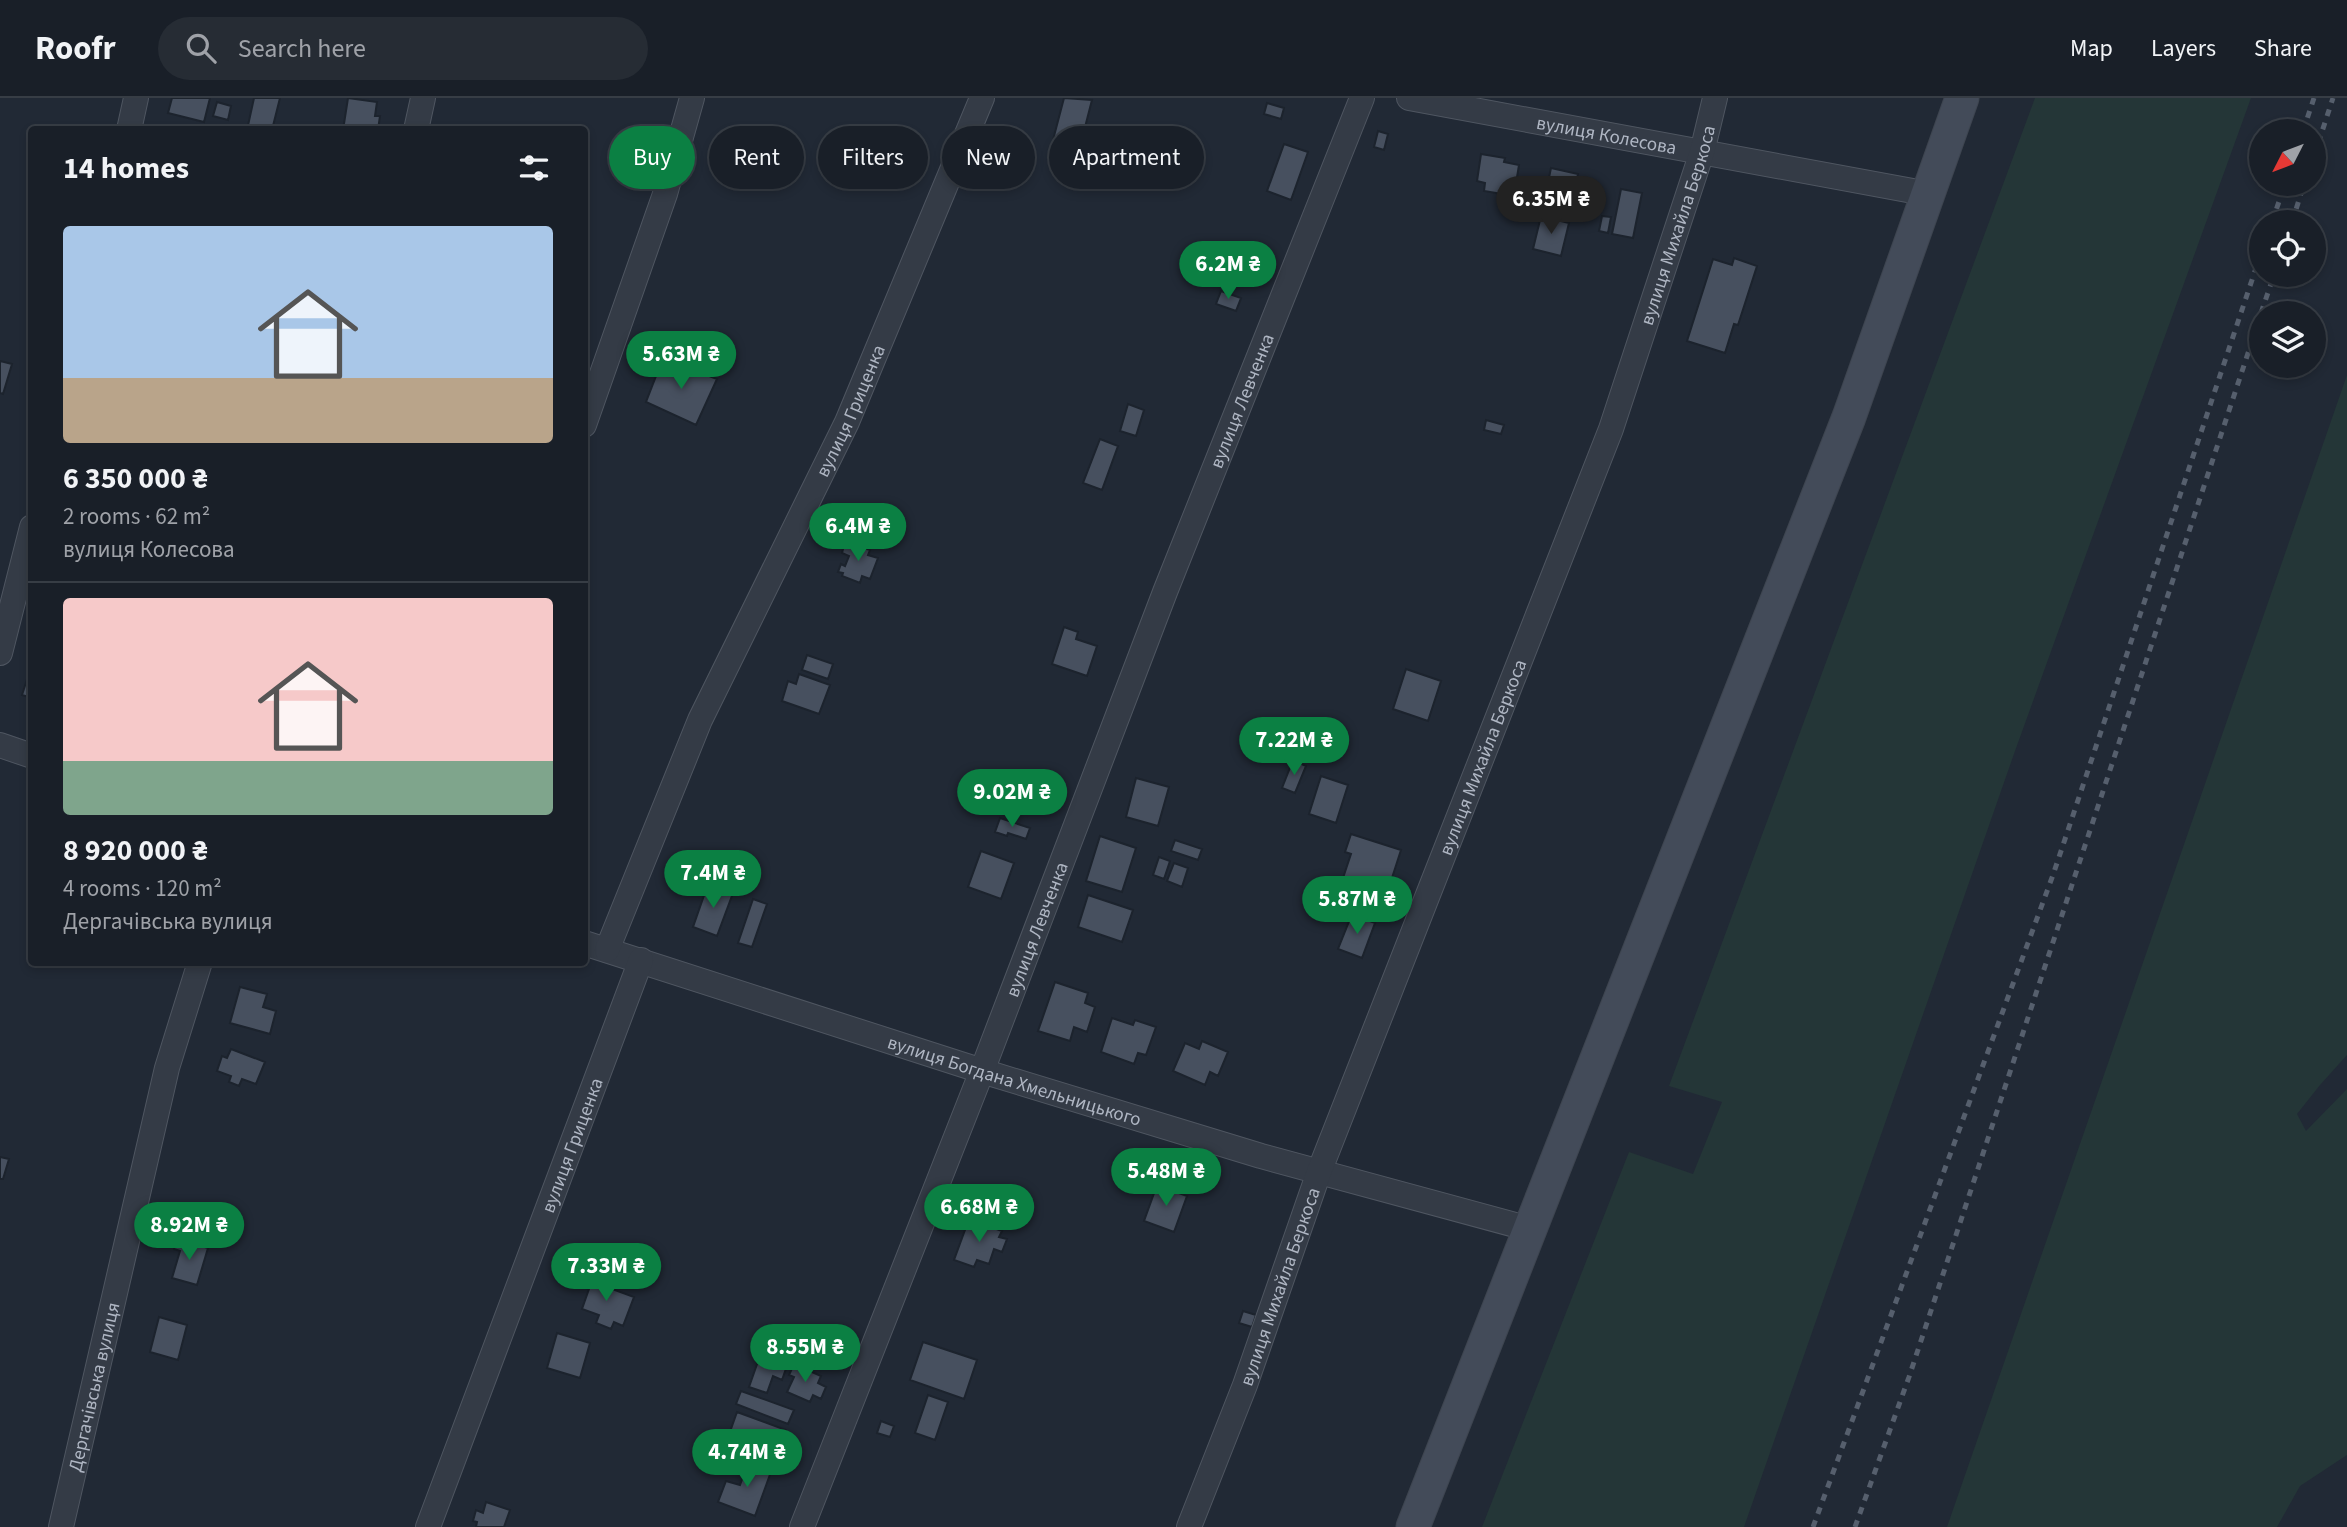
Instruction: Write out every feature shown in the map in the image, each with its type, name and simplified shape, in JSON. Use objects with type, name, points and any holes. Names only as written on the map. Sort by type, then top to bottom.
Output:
[{"type":"main road","points":[[1413,1527],[1849,417],[1962,98]]},
{"type":"street","points":[[130,126],[136,98]]},
{"type":"street","points":[[417,126],[423,98]]},
{"type":"street","points":[[588,414],[665,194],[692,98]]},
{"type":"street","name":"вулиця Гриценка","points":[[596,946],[700,720],[847,422],[982,98]]},
{"type":"street","name":"вулиця Левченка","points":[[802,1527],[982,1071],[1170,579],[1362,98]]},
{"type":"street","name":"вулиця Колесова","points":[[1409,98],[1928,194]]},
{"type":"street","name":"вулиця Михайла Беркоса","points":[[1189,1527],[1245,1385],[1319,1172],[1611,429],[1702,152],[1715,98]]},
{"type":"street","points":[[0,653],[28,543]]},
{"type":"street","points":[[0,745],[28,755]]},
{"type":"street","name":"вулиця Богдана Хмельницького","points":[[596,946],[982,1071],[1319,1172],[1530,1229]]},
{"type":"street","name":"вулиця Гриценка","points":[[428,1527],[640,960]]},
{"type":"street","name":"Дергачівська вулиця","points":[[61,1527],[167,1068],[199,966]]},
{"type":"shaded area","points":[[2035,98],[2251,98],[2015,751],[1744,1527],[1482,1527],[1629,1152],[1693,1174],[1722,1102],[1669,1086]]},
{"type":"shaded area","points":[[2347,375],[2347,1055],[2297,1114],[2306,1131],[2347,1089],[2347,1455],[2300,1486],[2277,1527],[1947,1527]]},
{"type":"building","points":[[172,98],[210,98],[204,122],[168,113]]},
{"type":"building","points":[[254,98],[280,98],[273,126],[248,126]]},
{"type":"building","points":[[348,98],[377,102],[375,116],[380,116],[379,126],[344,126]]},
{"type":"building","points":[[1064,98],[1092,100],[1085,126],[1057,126]]},
{"type":"building","points":[[217,102],[231,106],[228,120],[213,116]]},
{"type":"building","points":[[1267,103],[1284,108],[1281,119],[1264,114]]},
{"type":"building","points":[[1378,131],[1388,134],[1384,150],[1374,147]]},
{"type":"building","points":[[1284,144],[1308,152],[1291,200],[1267,191]]},
{"type":"building","points":[[1481,154],[1505,158],[1504,162],[1519,165],[1514,196],[1484,191],[1485,183],[1477,181]]},
{"type":"building","points":[[1551,168],[1578,174],[1569,218],[1528,210],[1531,190],[1546,192]]},
{"type":"building","points":[[1621,189],[1642,193],[1633,238],[1612,234]]},
{"type":"building","points":[[1541,216],[1569,223],[1561,256],[1533,249]]},
{"type":"building","points":[[1602,216],[1611,217],[1608,233],[1599,231]]},
{"type":"building","points":[[1734,258],[1757,266],[1738,325],[1734,324],[1725,353],[1687,341],[1713,259],[1732,265]]},
{"type":"building","points":[[1221,291],[1241,298],[1236,311],[1216,304]]},
{"type":"building","points":[[663,358],[717,379],[696,425],[646,402]]},
{"type":"building","points":[[0,361],[12,364],[3,394],[0,393]]},
{"type":"building","points":[[1128,404],[1144,410],[1136,436],[1120,431]]},
{"type":"building","points":[[1486,420],[1504,425],[1501,434],[1484,430]]},
{"type":"building","points":[[1100,439],[1118,446],[1102,490],[1083,483]]},
{"type":"building","points":[[854,544],[870,550],[868,555],[878,558],[870,579],[862,576],[860,583],[838,572],[841,564],[845,566],[849,556],[842,553],[844,545],[853,548]]},
{"type":"building","points":[[1064,627],[1078,632],[1076,639],[1097,646],[1087,676],[1052,664]]},
{"type":"building","points":[[807,655],[833,664],[828,679],[802,670]]},
{"type":"building","points":[[1406,669],[1441,681],[1428,721],[1393,709]]},
{"type":"building","points":[[799,674],[830,685],[819,714],[782,701],[788,681],[796,684]]},
{"type":"building","points":[[28,676],[28,697],[22,695]]},
{"type":"building","points":[[1293,760],[1306,766],[1295,793],[1282,788]]},
{"type":"building","points":[[1321,776],[1348,785],[1336,823],[1309,814]]},
{"type":"building","points":[[1136,778],[1169,787],[1158,826],[1126,817]]},
{"type":"building","points":[[1000,818],[1030,828],[1026,839],[995,832]]},
{"type":"building","points":[[1351,834],[1401,850],[1391,881],[1382,879],[1379,889],[1343,878],[1351,854],[1345,852]]},
{"type":"building","points":[[1100,836],[1136,848],[1122,892],[1086,881]]},
{"type":"building","points":[[1175,840],[1202,849],[1198,860],[1171,851]]},
{"type":"building","points":[[981,851],[1014,863],[1001,899],[968,887]]},
{"type":"building","points":[[1159,857],[1170,861],[1164,879],[1153,875]]},
{"type":"building","points":[[1174,863],[1188,868],[1182,887],[1167,881]]},
{"type":"building","points":[[708,884],[733,893],[717,936],[693,927]]},
{"type":"building","points":[[1088,895],[1133,910],[1122,942],[1078,927]]},
{"type":"building","points":[[753,899],[767,904],[752,947],[738,943]]},
{"type":"building","points":[[1352,914],[1375,923],[1362,958],[1338,949]]},
{"type":"building","points":[[1055,982],[1088,993],[1085,1003],[1095,1007],[1087,1032],[1074,1027],[1070,1041],[1038,1031]]},
{"type":"building","points":[[240,987],[267,994],[263,1007],[276,1011],[270,1034],[230,1023]]},
{"type":"building","points":[[1112,1018],[1133,1025],[1135,1020],[1156,1027],[1146,1055],[1138,1053],[1134,1064],[1101,1052]]},
{"type":"building","points":[[1202,1041],[1228,1052],[1218,1076],[1210,1072],[1205,1085],[1173,1071],[1185,1043],[1199,1049]]},
{"type":"building","points":[[231,1049],[265,1062],[256,1084],[242,1079],[239,1086],[229,1082],[231,1076],[217,1071],[222,1056],[227,1058]]},
{"type":"building","points":[[0,1157],[9,1159],[3,1179],[0,1179]]},
{"type":"building","points":[[1157,1185],[1187,1196],[1174,1232],[1144,1221]]},
{"type":"building","points":[[969,1219],[1002,1231],[999,1237],[1007,1239],[1002,1252],[994,1249],[989,1264],[977,1260],[974,1267],[954,1260]]},
{"type":"building","points":[[177,1239],[208,1248],[197,1285],[172,1278],[180,1251],[174,1249]]},
{"type":"building","points":[[577,1276],[634,1297],[623,1326],[614,1322],[611,1329],[596,1323],[599,1315],[582,1309],[589,1289],[574,1284]]},
{"type":"building","points":[[1243,1311],[1256,1315],[1252,1327],[1239,1323]]},
{"type":"building","points":[[159,1317],[187,1325],[178,1360],[150,1352]]},
{"type":"building","points":[[557,1333],[590,1343],[580,1378],[547,1368]]},
{"type":"building","points":[[923,1342],[977,1360],[964,1399],[910,1380]]},
{"type":"building","points":[[762,1350],[777,1355],[776,1359],[788,1363],[782,1380],[773,1376],[767,1393],[749,1387]]},
{"type":"building","points":[[794,1364],[821,1376],[818,1383],[826,1387],[821,1399],[813,1395],[810,1402],[787,1392],[794,1377],[789,1375]]},
{"type":"building","points":[[741,1391],[794,1410],[788,1424],[736,1404]]},
{"type":"building","points":[[928,1395],[948,1402],[935,1440],[915,1433]]},
{"type":"building","points":[[737,1412],[786,1430],[784,1437],[796,1441],[791,1457],[779,1452],[775,1461],[726,1443]]},
{"type":"building","points":[[881,1421],[894,1426],[890,1437],[877,1433]]},
{"type":"building","points":[[749,1460],[772,1469],[755,1516],[718,1502],[726,1481],[740,1485]]},
{"type":"building","points":[[486,1502],[510,1510],[504,1527],[476,1527],[477,1522],[473,1521],[476,1510],[483,1513]]},
{"type":"railway","points":[[2307,119],[2314,98]]},
{"type":"railway","points":[[2326,119],[2333,98]]},
{"type":"railway","points":[[2276,210],[2281,196]]},
{"type":"railway","points":[[2296,210],[2300,196]]},
{"type":"railway","points":[[1813,1527],[2053,875],[2250,287]]},
{"type":"railway","points":[[2265,301],[2270,287]]},
{"type":"railway","points":[[1855,1527],[1909,1377],[2249,350]]}]
